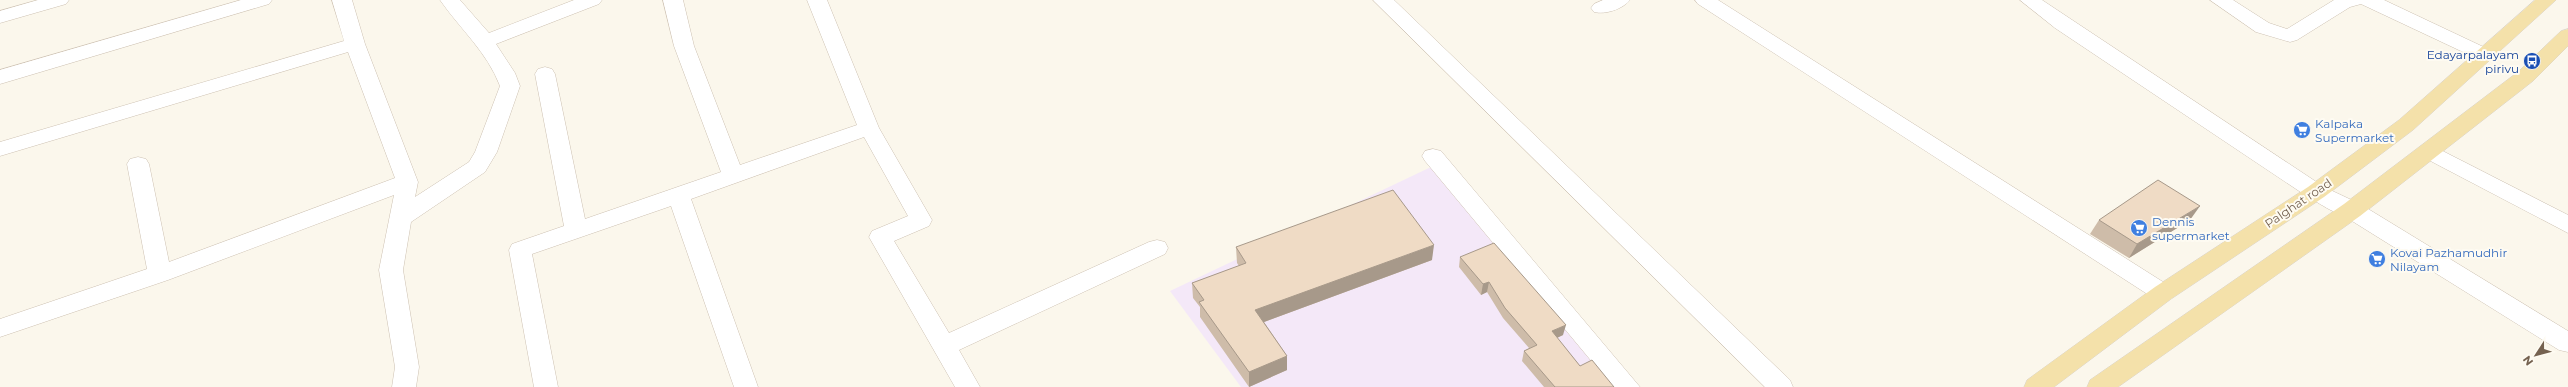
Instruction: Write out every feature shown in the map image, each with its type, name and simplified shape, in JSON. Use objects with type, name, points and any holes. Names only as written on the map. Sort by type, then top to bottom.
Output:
[{"type":"main road","name":"Palghat road","points":[[2036,387],[2163,293],[2316,192],[2406,125],[2546,0]]},
{"type":"main road","points":[[2099,387],[2352,210],[2526,76],[2568,35]]},
{"type":"street","points":[[0,18],[59,0]]},
{"type":"street","points":[[0,77],[262,0]]},
{"type":"street","points":[[342,0],[355,44],[407,182],[391,270],[407,367],[404,387]]},
{"type":"street","points":[[400,218],[477,167],[486,152],[510,86],[505,73],[485,41],[450,0]]},
{"type":"street","points":[[485,41],[592,0]]},
{"type":"street","points":[[673,0],[684,46],[733,175]]},
{"type":"street","points":[[817,0],[869,128],[921,220],[880,237],[968,387]]},
{"type":"street","points":[[1383,0],[1781,387]]},
{"type":"street","points":[[1601,8],[1620,0]]},
{"type":"street","points":[[1705,0],[2163,293]]},
{"type":"street","points":[[2030,0],[2062,24],[2316,192],[2352,210],[2568,343]]},
{"type":"street","points":[[2220,0],[2282,36],[2290,36],[2346,1]]},
{"type":"street","points":[[2368,0],[2485,55]]},
{"type":"street","points":[[0,149],[355,44]]},
{"type":"street","points":[[545,74],[576,230]]},
{"type":"street","points":[[546,387],[520,250],[869,128]]},
{"type":"street","points":[[2429,150],[2568,225]]},
{"type":"street","points":[[1433,156],[1628,387]]},
{"type":"street","points":[[138,164],[160,274]]},
{"type":"street","points":[[0,328],[160,274],[407,182]]},
{"type":"street","points":[[678,194],[746,387]]},
{"type":"street","points":[[944,346],[1157,248]]},
{"type":"shaded area","points":[[1431,167],[1614,387],[1241,387],[1170,291]]},
{"type":"building","points":[[2158,180],[2200,206],[2137,244],[2099,220]]},
{"type":"building","points":[[1393,190],[1434,245],[1255,310],[1287,356],[1249,372],[1199,302],[1204,300],[1192,283],[1246,263],[1236,247]]},
{"type":"building","points":[[1494,243],[1566,325],[1552,331],[1580,366],[1592,360],[1614,387],[1555,387],[1524,351],[1537,345],[1505,308],[1489,282],[1483,284],[1460,257]]},
{"type":"place","name":"Edayarpalayam pirivu","points":[[2532,61]]},
{"type":"place","name":"Kalpaka Supermarket","points":[[2302,130]]},
{"type":"place","name":"Dennis supermarket","points":[[2139,228]]},
{"type":"place","name":"Kovai Pazhamudhir Nilayam","points":[[2377,259]]}]
